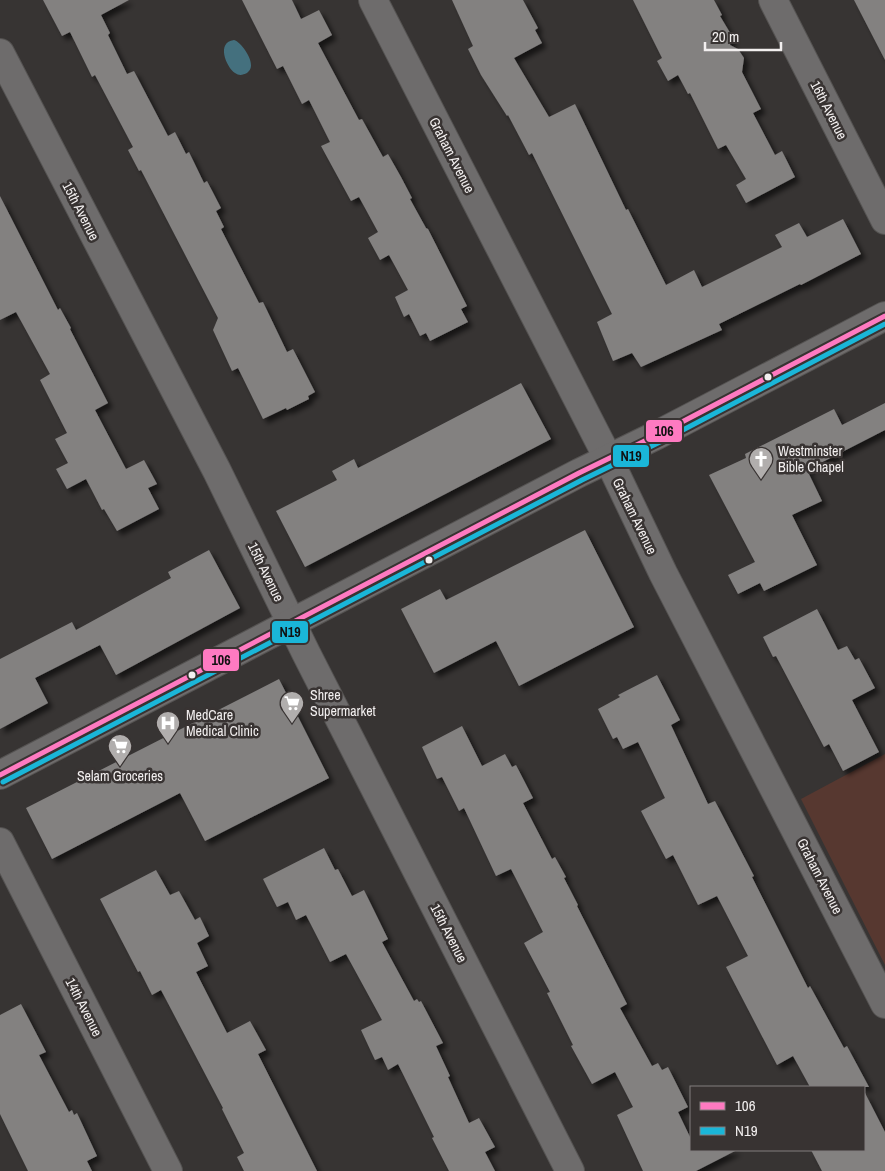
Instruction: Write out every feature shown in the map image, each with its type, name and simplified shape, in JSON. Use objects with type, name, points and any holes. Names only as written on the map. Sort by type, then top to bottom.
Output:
[{"type":"street","name":"Graham Avenue","points":[[373,0],[608,458],[663,573],[885,1004]]},
{"type":"street","name":"16th Avenue","points":[[772,0],[885,220]]},
{"type":"street","name":"15th Avenue","points":[[0,53],[217,470],[291,623],[570,1171]]},
{"type":"street","points":[[0,775],[885,316]]},
{"type":"street","name":"14th Avenue","points":[[0,842],[168,1171]]},
{"type":"shaded area","points":[[885,754],[885,965],[801,799]]},
{"type":"water","points":[[234,40],[243,47],[251,63],[250,70],[242,75],[236,74],[232,70],[224,55],[225,45]]},
{"type":"building","points":[[43,0],[129,0],[101,15],[110,33],[108,35],[127,74],[134,71],[168,136],[175,132],[186,154],[189,152],[204,183],[207,181],[221,208],[216,211],[224,227],[221,229],[259,303],[263,302],[287,352],[293,349],[315,392],[308,396],[309,399],[263,419],[238,368],[232,371],[213,330],[218,318],[141,170],[139,171],[128,150],[133,147],[95,75],[92,77],[70,32],[62,36]]},
{"type":"building","points":[[242,0],[292,0],[301,19],[319,10],[332,35],[318,43],[359,120],[362,119],[383,157],[388,154],[401,177],[412,198],[410,199],[428,229],[467,306],[461,309],[468,322],[430,341],[426,333],[420,336],[409,314],[404,317],[395,297],[408,290],[389,255],[380,260],[368,238],[378,232],[359,197],[351,201],[321,146],[330,142],[309,100],[302,104],[283,66],[277,69]]},
{"type":"building","points":[[452,0],[523,0],[538,28],[535,30],[542,43],[514,58],[549,117],[575,104],[626,210],[628,209],[666,285],[694,270],[702,287],[782,247],[775,235],[799,223],[807,237],[843,219],[861,254],[719,324],[722,330],[641,367],[632,353],[613,361],[597,322],[612,314],[532,153],[529,155],[508,115],[481,75],[468,49],[473,46]]},
{"type":"building","points":[[633,0],[714,0],[722,15],[720,16],[732,36],[730,45],[738,49],[744,58],[742,72],[761,109],[753,113],[775,155],[782,151],[795,177],[746,203],[736,185],[746,179],[726,145],[718,149],[690,93],[688,94],[678,75],[668,81],[657,61],[662,58]]},
{"type":"building","points":[[854,0],[885,0],[885,60]]},
{"type":"building","points":[[0,196],[58,310],[60,308],[71,328],[108,403],[95,410],[126,469],[144,460],[157,484],[148,488],[159,509],[117,531],[104,509],[102,510],[86,479],[67,489],[56,469],[68,463],[55,439],[67,433],[40,380],[50,374],[16,312],[0,320]]},
{"type":"building","points":[[521,383],[551,439],[305,567],[276,511],[337,480],[332,471],[354,459],[358,468]]},
{"type":"building","points":[[885,403],[885,430],[807,470],[822,501],[792,515],[817,565],[764,591],[760,583],[738,594],[728,575],[755,562],[709,475],[746,458],[745,454],[834,409],[842,425]]},
{"type":"building","points":[[585,530],[634,627],[519,686],[496,641],[434,673],[401,609],[440,589],[446,600]]},
{"type":"building","points":[[209,550],[240,608],[116,675],[100,645],[35,678],[48,703],[0,729],[0,659],[72,622],[76,630],[171,578],[168,572]]},
{"type":"building","points":[[817,609],[838,650],[847,646],[855,660],[859,658],[875,688],[852,700],[879,752],[843,771],[829,744],[824,747],[776,656],[773,657],[763,637]]},
{"type":"building","points":[[657,675],[680,720],[671,725],[708,804],[715,801],[754,876],[752,877],[808,988],[810,986],[844,1048],[847,1046],[869,1087],[809,1086],[793,1056],[777,1065],[726,967],[748,956],[717,896],[698,905],[673,855],[666,859],[641,811],[665,798],[638,742],[623,749],[617,737],[613,739],[598,709],[620,697],[618,695]]},
{"type":"building","points":[[279,679],[329,778],[205,841],[180,793],[52,859],[26,808]]},
{"type":"building","points":[[462,726],[482,766],[505,754],[512,767],[516,765],[533,798],[523,803],[552,859],[555,857],[566,877],[564,878],[577,906],[627,1004],[620,1008],[652,1066],[658,1063],[662,1070],[668,1067],[688,1107],[678,1112],[690,1137],[690,1151],[735,1151],[696,1171],[643,1171],[617,1115],[633,1107],[615,1072],[592,1084],[571,1046],[573,1045],[547,993],[550,992],[524,943],[543,932],[511,869],[496,876],[464,808],[459,811],[442,777],[437,779],[422,747]]},
{"type":"building","points":[[324,848],[335,870],[338,869],[352,896],[364,890],[388,939],[382,942],[414,1001],[417,999],[419,1002],[421,1001],[443,1043],[436,1046],[469,1123],[479,1118],[495,1147],[485,1152],[495,1171],[449,1171],[398,1064],[388,1070],[382,1057],[375,1060],[361,1030],[382,1020],[346,954],[330,962],[306,915],[296,920],[288,902],[277,907],[263,879]]},
{"type":"building","points":[[156,870],[170,895],[179,891],[195,920],[200,917],[209,936],[197,943],[208,966],[196,972],[227,1033],[250,1021],[266,1050],[258,1054],[317,1171],[244,1171],[237,1157],[244,1153],[223,1108],[161,990],[152,995],[100,899]]},
{"type":"building","points":[[21,1004],[46,1052],[39,1055],[69,1112],[72,1110],[74,1115],[77,1113],[97,1156],[87,1161],[92,1171],[28,1171],[0,1114],[0,1015]]},
{"type":"building","points":[[865,1093],[885,1132],[885,1171],[822,1171],[812,1151],[865,1151]]},
{"type":"transit line","name":"106","points":[[0,775],[579,473],[657,435],[885,316]]},
{"type":"transit line","name":"N19","points":[[3,782],[885,324]]},
{"type":"place","name":"Westminster Bible Chapel","points":[[761,480]]},
{"type":"place","name":"Shree Supermarket","points":[[292,724]]},
{"type":"place","name":"MedCare Medical Clinic","points":[[168,744]]},
{"type":"place","name":"Selam Groceries","points":[[120,767]]}]
